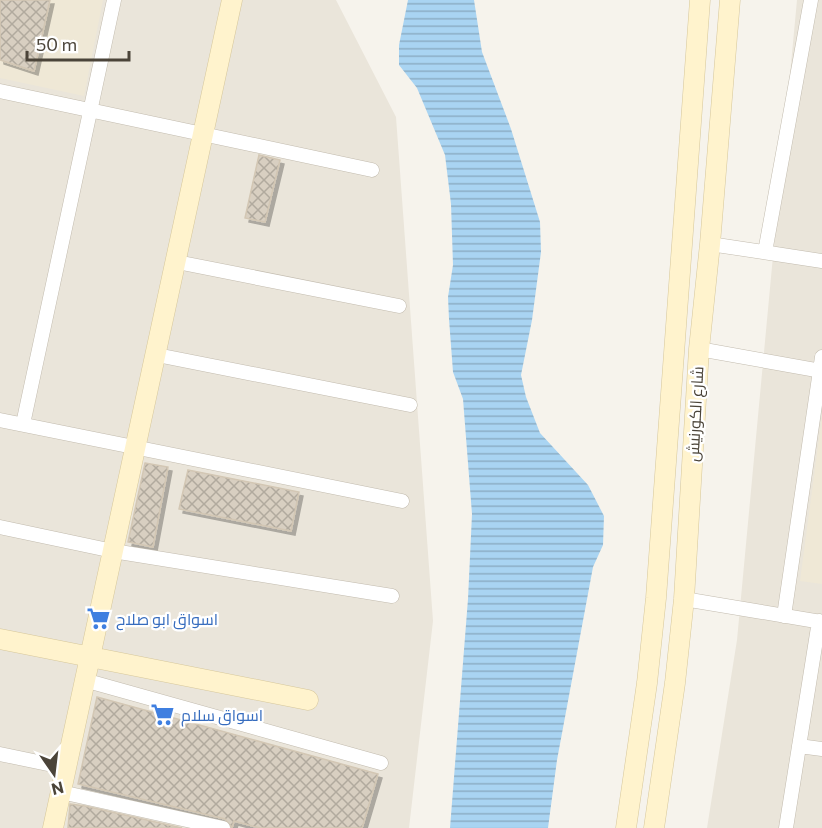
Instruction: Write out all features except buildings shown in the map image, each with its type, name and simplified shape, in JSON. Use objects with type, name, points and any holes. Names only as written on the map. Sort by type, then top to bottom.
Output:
[{"type":"main road","points":[[53,828],[205,134],[231,0]]},
{"type":"main road","name":"شارع الكورنيش","points":[[626,828],[647,683],[656,598],[700,0]]},
{"type":"main road","name":"شارع الكورنيش","points":[[654,828],[675,683],[684,599],[699,349],[730,0]]},
{"type":"main road","points":[[692,99],[722,100]]},
{"type":"main road","points":[[0,639],[89,659],[308,700]]},
{"type":"street","points":[[23,424],[114,0]]},
{"type":"street","points":[[765,252],[811,0]]},
{"type":"street","points":[[0,91],[372,170]]},
{"type":"street","points":[[710,244],[822,261]]},
{"type":"street","points":[[177,262],[399,306]]},
{"type":"street","points":[[699,349],[821,366],[784,616]]},
{"type":"street","points":[[157,355],[410,405]]},
{"type":"street","points":[[0,420],[402,501]]},
{"type":"street","points":[[0,527],[112,551],[393,596]]},
{"type":"street","points":[[684,599],[821,621],[786,828]]},
{"type":"street","points":[[84,681],[381,763]]},
{"type":"street","points":[[799,746],[822,749]]},
{"type":"street","points":[[0,754],[67,768]]},
{"type":"street","points":[[62,792],[223,828]]},
{"type":"shaded area","points":[[0,0],[336,0],[396,117],[433,621],[409,828],[0,828]]},
{"type":"shaded area","points":[[0,0],[103,0],[84,96],[0,78]]},
{"type":"shaded area","points":[[797,0],[822,0],[822,828],[707,828],[737,640]]},
{"type":"shaded area","points":[[822,416],[822,584],[800,581]]},
{"type":"water","points":[[408,0],[474,0],[482,52],[511,129],[540,222],[541,252],[532,320],[521,375],[526,397],[540,433],[588,485],[604,516],[603,545],[593,567],[557,760],[548,828],[450,828],[468,599],[472,514],[463,399],[453,372],[449,319],[448,297],[453,265],[451,204],[445,155],[417,88],[399,65],[399,45]]},
{"type":"place","name":"اسواق ابو صلاح","points":[[98,619]]},
{"type":"place","name":"اسواق سلام","points":[[163,715]]}]
